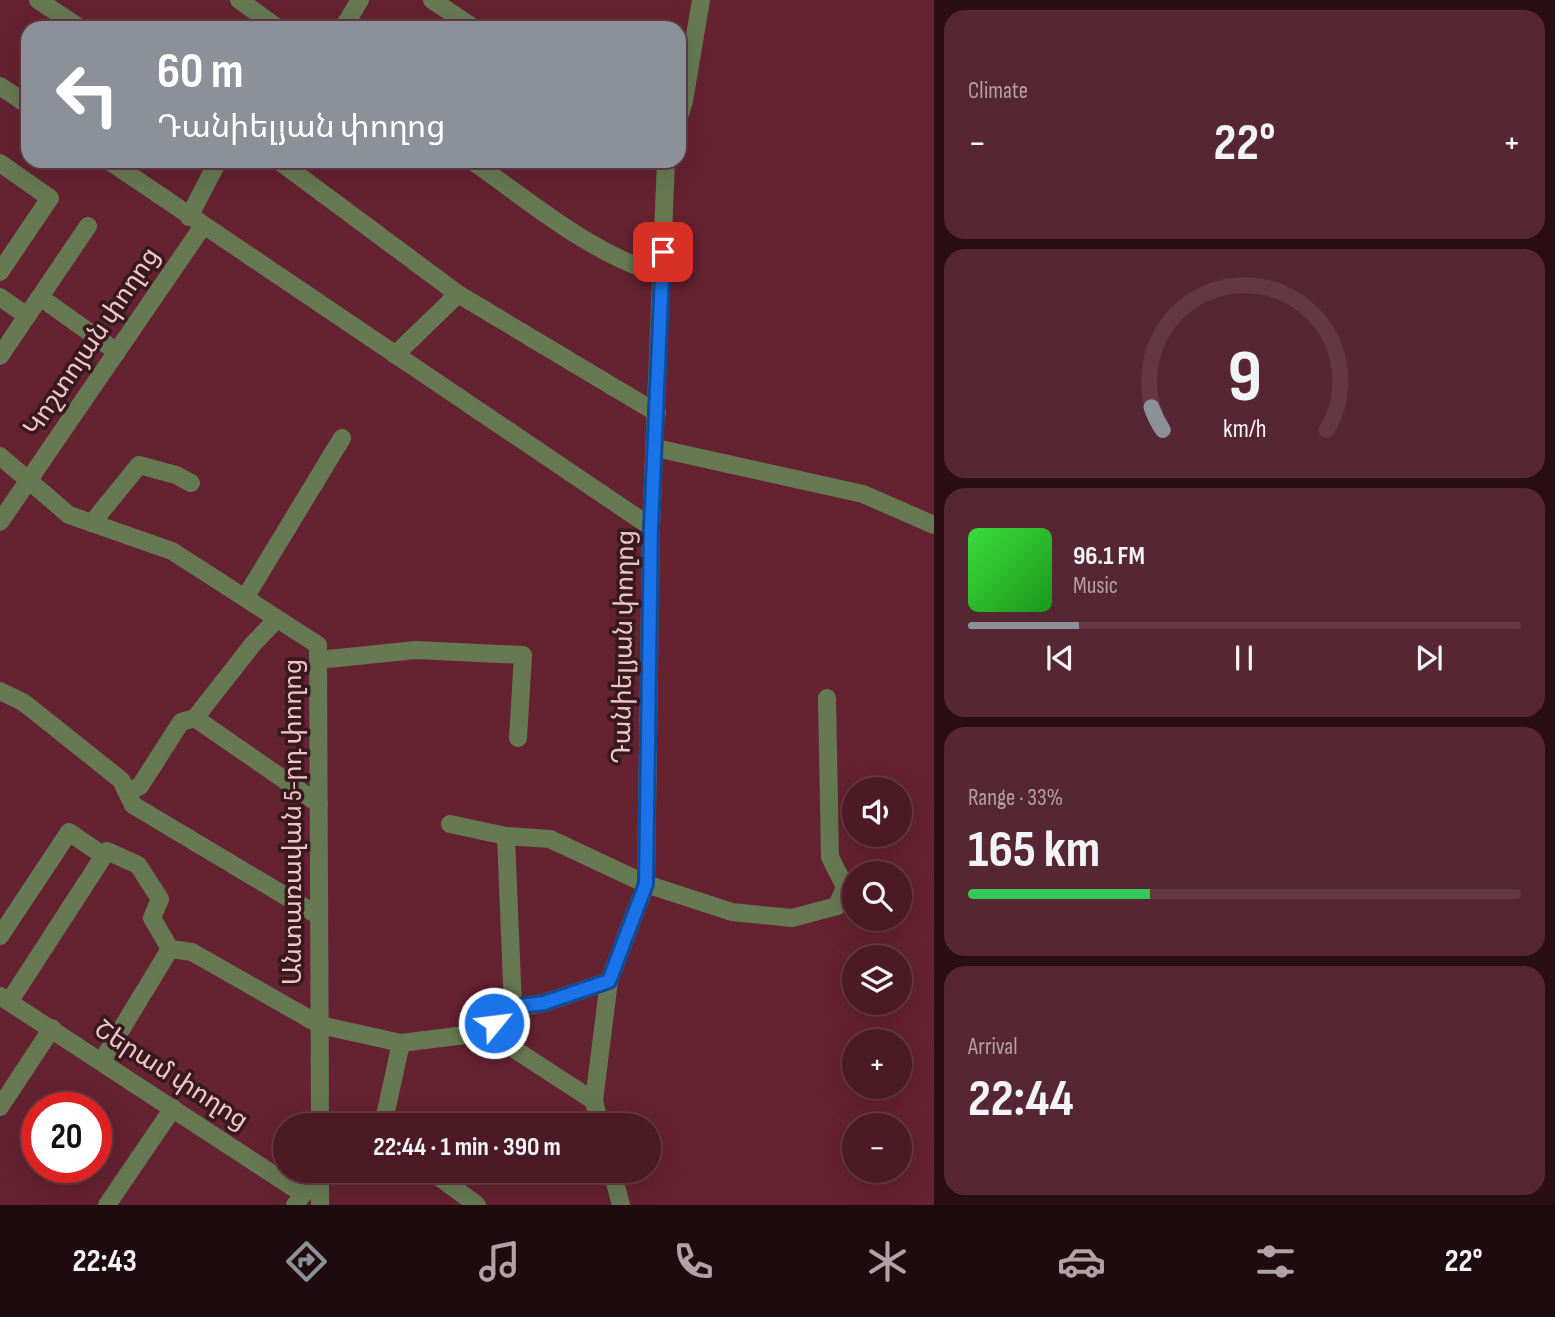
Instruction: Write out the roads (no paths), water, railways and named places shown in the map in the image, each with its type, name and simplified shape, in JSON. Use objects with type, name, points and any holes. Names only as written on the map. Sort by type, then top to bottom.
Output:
[{"type":"street","points":[[38,0],[70,21]]},
{"type":"street","points":[[239,0],[268,21]]},
{"type":"street","points":[[348,21],[360,0]]},
{"type":"street","points":[[432,0],[464,21]]},
{"type":"street","points":[[686,89],[701,0]]},
{"type":"street","points":[[0,86],[21,100]]},
{"type":"street","points":[[0,163],[50,198],[0,272]]},
{"type":"street","points":[[119,168],[651,527]]},
{"type":"street","name":"Կոշտոյան փողոց","points":[[0,523],[117,352],[197,221],[216,168]]},
{"type":"street","points":[[288,168],[458,294],[657,414]]},
{"type":"street","points":[[482,168],[583,240],[633,267],[662,275]]},
{"type":"street","name":"Դանիելյան փողոց","points":[[597,1113],[594,1101],[609,981],[646,884],[651,527],[666,168]]},
{"type":"street","points":[[0,356],[88,226]]},
{"type":"street","points":[[395,355],[458,294]]},
{"type":"street","points":[[0,297],[27,316]]},
{"type":"street","points":[[40,298],[117,352]]},
{"type":"street","points":[[245,598],[342,438]]},
{"type":"street","points":[[656,448],[863,494],[934,524]]},
{"type":"street","name":"Անտառավան 5-րդ փողոց","points":[[0,456],[69,515],[172,551],[318,645],[320,1113]]},
{"type":"street","points":[[92,523],[139,465],[176,475],[191,483]]},
{"type":"street","points":[[127,792],[140,786],[181,722],[195,718],[253,644],[277,619]]},
{"type":"street","points":[[318,660],[416,650],[523,655],[518,738]]},
{"type":"street","points":[[0,691],[23,702],[121,779],[134,805],[319,916]]},
{"type":"street","points":[[450,824],[506,836],[550,839],[646,884],[732,912],[792,918],[837,906],[845,887],[830,857],[827,698]]},
{"type":"street","points":[[195,718],[319,804]]},
{"type":"street","points":[[0,936],[69,832],[104,856]]},
{"type":"street","points":[[506,836],[513,1007]]},
{"type":"street","points":[[5,999],[107,851],[138,865],[160,899],[152,918],[170,948],[192,952],[320,1025],[401,1043],[481,1033],[513,1007],[544,1003],[609,981]]},
{"type":"street","points":[[102,1061],[170,948]]},
{"type":"street","name":"Շերամ փողոց","points":[[5,999],[173,1108],[299,1200],[311,1183]]},
{"type":"street","points":[[494,1023],[502,1041],[594,1101]]},
{"type":"street","points":[[0,1107],[52,1028]]},
{"type":"street","points":[[386,1113],[401,1043]]},
{"type":"street","points":[[107,1205],[173,1108]]},
{"type":"street","points":[[320,1183],[320,1205]]},
{"type":"street","points":[[447,1183],[477,1205]]},
{"type":"street","points":[[615,1183],[621,1205]]}]
